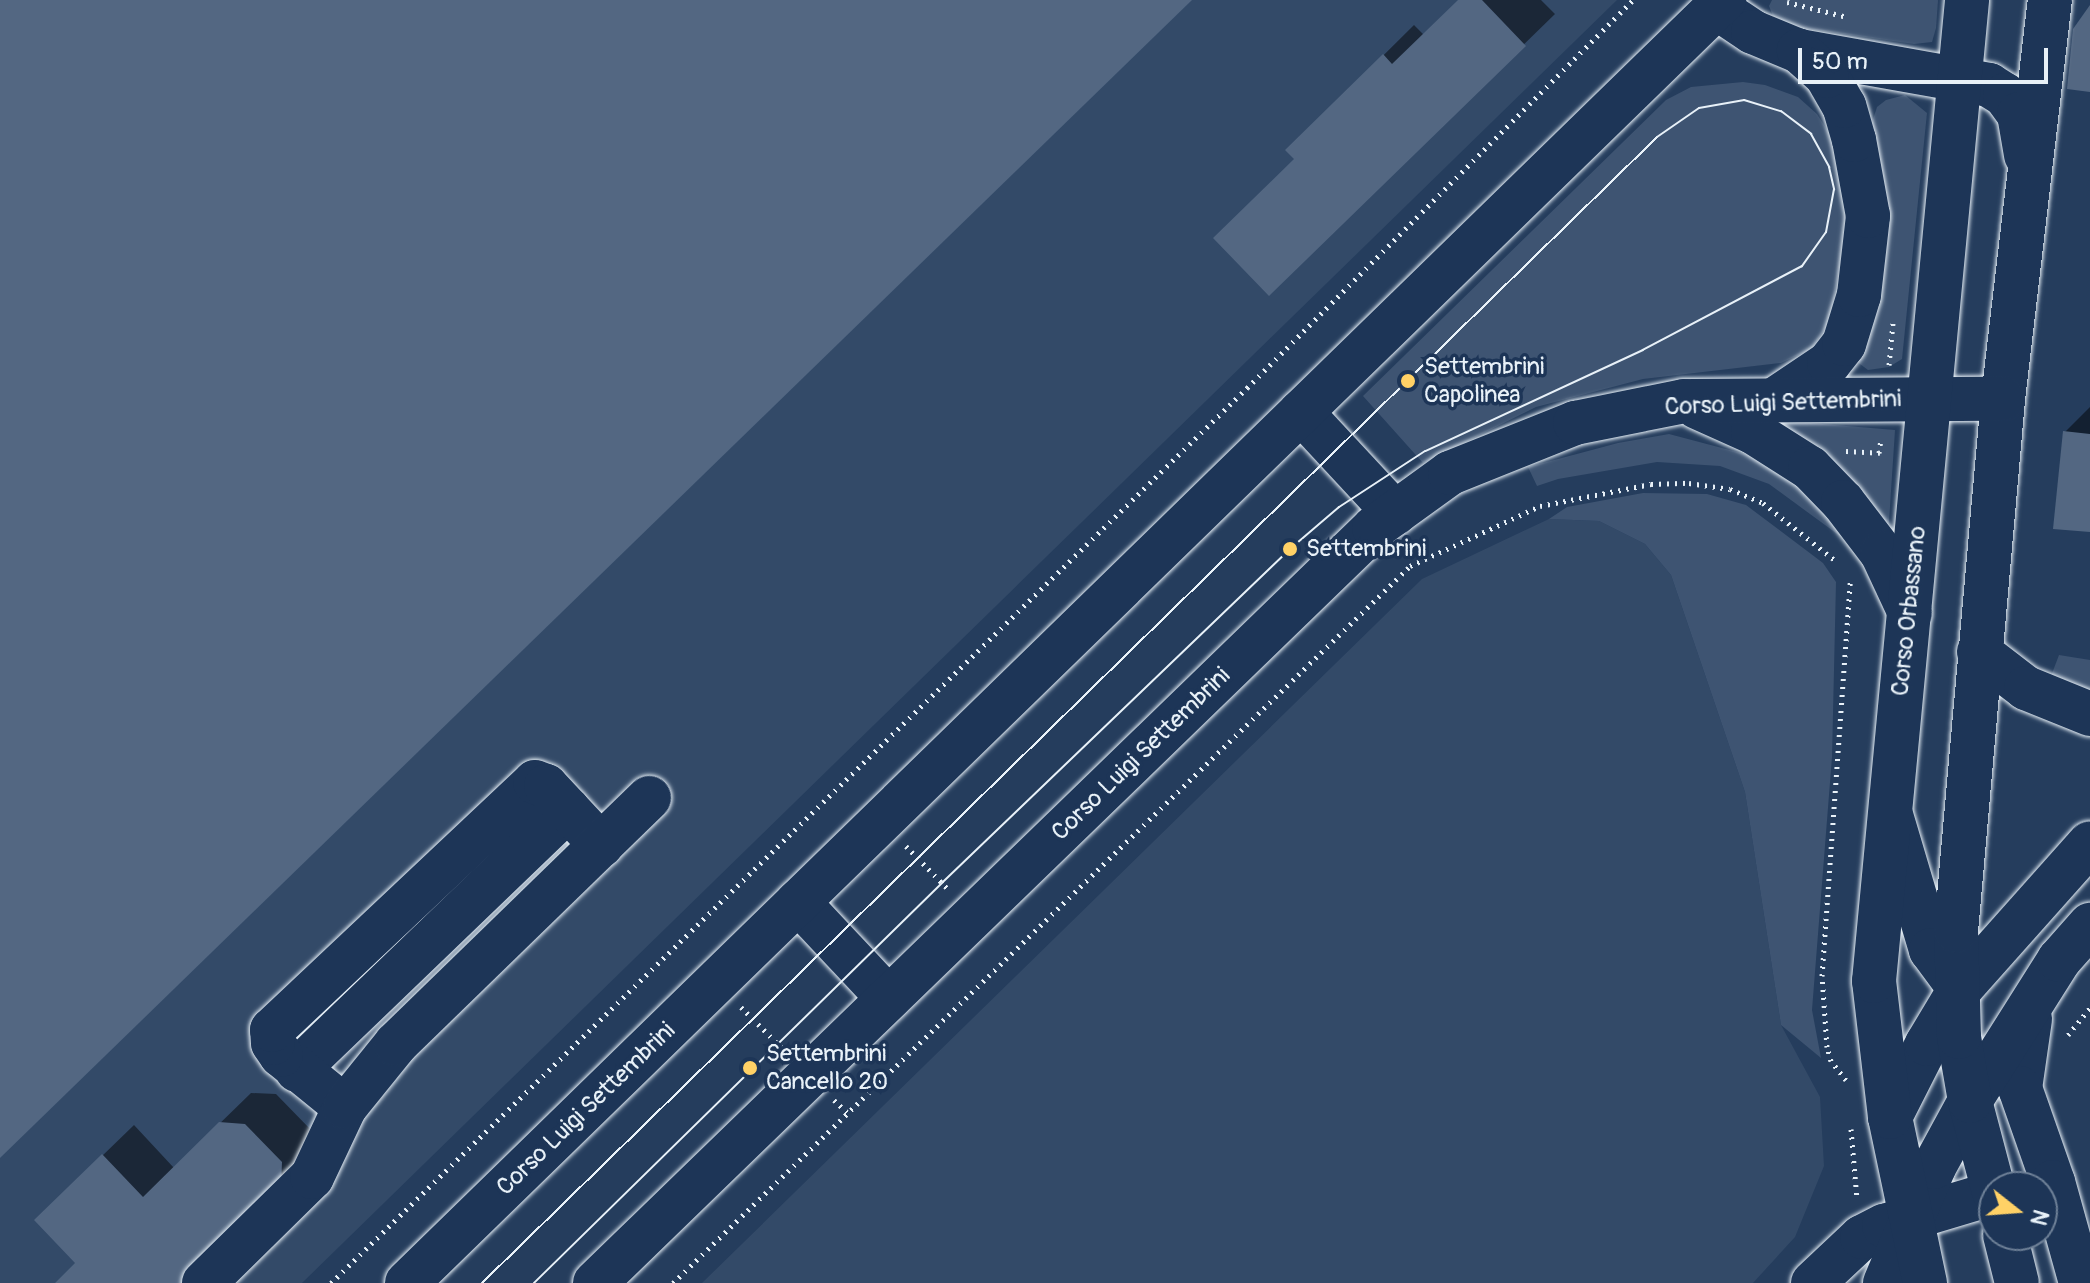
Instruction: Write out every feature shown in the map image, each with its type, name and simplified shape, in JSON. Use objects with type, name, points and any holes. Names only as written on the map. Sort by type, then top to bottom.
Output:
[{"type":"main road","name":"Corso Orbassano","points":[[1925,1283],[1910,1221],[1870,1118],[1874,981],[1967,0]]},
{"type":"main road","points":[[1988,1171],[1970,1101],[1959,1037],[1956,931],[2003,399],[2050,0]]},
{"type":"main road","name":"Corso Luigi Settembrini","points":[[407,1283],[1717,3],[1753,32],[1799,51],[1989,85],[2005,95],[2019,114],[2030,177]]},
{"type":"main road","points":[[1774,400],[1829,363],[1844,344],[1859,295],[1868,216],[1854,140],[1844,106],[1827,76],[1799,51]]},
{"type":"main road","name":"Corso Luigi Settembrini","points":[[595,1283],[1374,528],[1450,473],[1575,423],[1684,401],[2003,399]]},
{"type":"main road","points":[[1684,401],[1753,432],[1810,468],[1843,502],[1882,553],[1910,613]]},
{"type":"main road","points":[[1301,412],[1395,513]]},
{"type":"main road","points":[[1979,652],[2026,688],[2090,714]]},
{"type":"main road","points":[[204,1283],[312,1177],[345,1107],[396,1044],[649,798]]},
{"type":"main road","points":[[345,1107],[297,1070],[568,809],[601,845]]},
{"type":"main road","points":[[1890,811],[1927,940],[1960,989],[1981,993],[2014,982],[2059,960]]},
{"type":"main road","points":[[1870,1118],[1927,1044],[1960,989],[2090,843]]},
{"type":"main road","points":[[798,902],[888,998]]},
{"type":"main road","points":[[1885,1283],[1910,1221],[1970,1101],[2059,960],[2090,925]]},
{"type":"main road","points":[[2034,998],[2020,1088],[2053,1182],[2077,1270]]},
{"type":"main road","points":[[1813,1283],[1862,1237],[1884,1226],[1910,1221],[1978,1198]]},
{"type":"main road","points":[[2058,1244],[2077,1270]]},
{"type":"main road","points":[[2009,1251],[2017,1283]]},
{"type":"path","points":[[331,1283],[1247,388],[1633,0]]},
{"type":"path","points":[[1830,451],[1893,455]]},
{"type":"path","points":[[673,1283],[1410,566],[1540,506],[1651,484],[1689,483],[1730,489],[1763,503],[1842,567]]},
{"type":"path","points":[[1848,577],[1852,587],[1822,976],[1827,1047],[1849,1086]]},
{"type":"path","points":[[845,781],[1010,955]]},
{"type":"path","points":[[679,943],[848,1113]]},
{"type":"path","points":[[1862,1237],[1850,1145],[1870,1118]]},
{"type":"shaded area","points":[[0,0],[1617,0],[302,1283],[0,1283]]},
{"type":"shaded area","points":[[1772,0],[1938,0],[1936,28],[1932,42],[1914,44],[1795,27],[1773,16],[1769,6]]},
{"type":"shaded area","points":[[1743,82],[1765,85],[1798,97],[1817,114],[1832,138],[1845,212],[1845,232],[1830,321],[1811,349],[1781,363],[1643,379],[1536,407],[1423,463],[1363,396],[1666,100],[1691,87]]},
{"type":"shaded area","points":[[1905,95],[1927,113],[1902,359],[1889,367],[1868,370],[1856,361],[1870,129],[1877,107],[1886,100]]},
{"type":"shaded area","points":[[1774,420],[1895,430],[1888,537],[1875,508],[1845,472],[1826,455]]},
{"type":"shaded area","points":[[1669,434],[1756,457],[1805,490],[1851,544],[1769,484],[1720,466],[1657,462],[1558,479],[1537,486],[1528,467],[1618,443]]},
{"type":"shaded area","points":[[1643,493],[1707,494],[1746,505],[1823,563],[1836,582],[1832,757],[1812,1010],[1821,1058],[1781,1025],[1745,792],[1671,575],[1645,544],[1599,521],[1549,519],[1567,507]]},
{"type":"shaded area","points":[[1549,519],[1599,521],[1645,544],[1671,575],[1745,792],[1781,1025],[1820,1097],[1824,1166],[1795,1237],[1753,1283],[702,1283],[1422,579]]},
{"type":"shaded area","points":[[2059,655],[2090,660],[2090,703],[2048,684]]},
{"type":"building","points":[[0,0],[1192,0],[0,1158]]},
{"type":"building","points":[[1458,0],[1482,0],[1526,46],[1269,296],[1213,238],[1294,159],[1285,150],[1383,54],[1392,64]]},
{"type":"building","points":[[2090,5],[2090,92],[2067,89],[2073,29]]},
{"type":"building","points":[[2063,431],[2090,434],[2090,532],[2053,529]]},
{"type":"building","points":[[219,1122],[245,1124],[282,1162],[281,1186],[182,1283],[55,1283],[75,1263],[34,1220],[102,1154],[143,1197]]},
{"type":"tram line","points":[[482,1283],[1657,137],[1699,108],[1744,100],[1781,111],[1811,134],[1829,167],[1834,189],[1826,232],[1802,266],[1643,350],[1425,451],[1339,507],[1290,549],[943,882],[534,1283]]},
{"type":"place","name":"Settembrini Capolinea","points":[[1408,381]]},
{"type":"place","name":"Settembrini","points":[[1290,549]]},
{"type":"place","name":"Settembrini Cancello 20","points":[[750,1068]]}]
